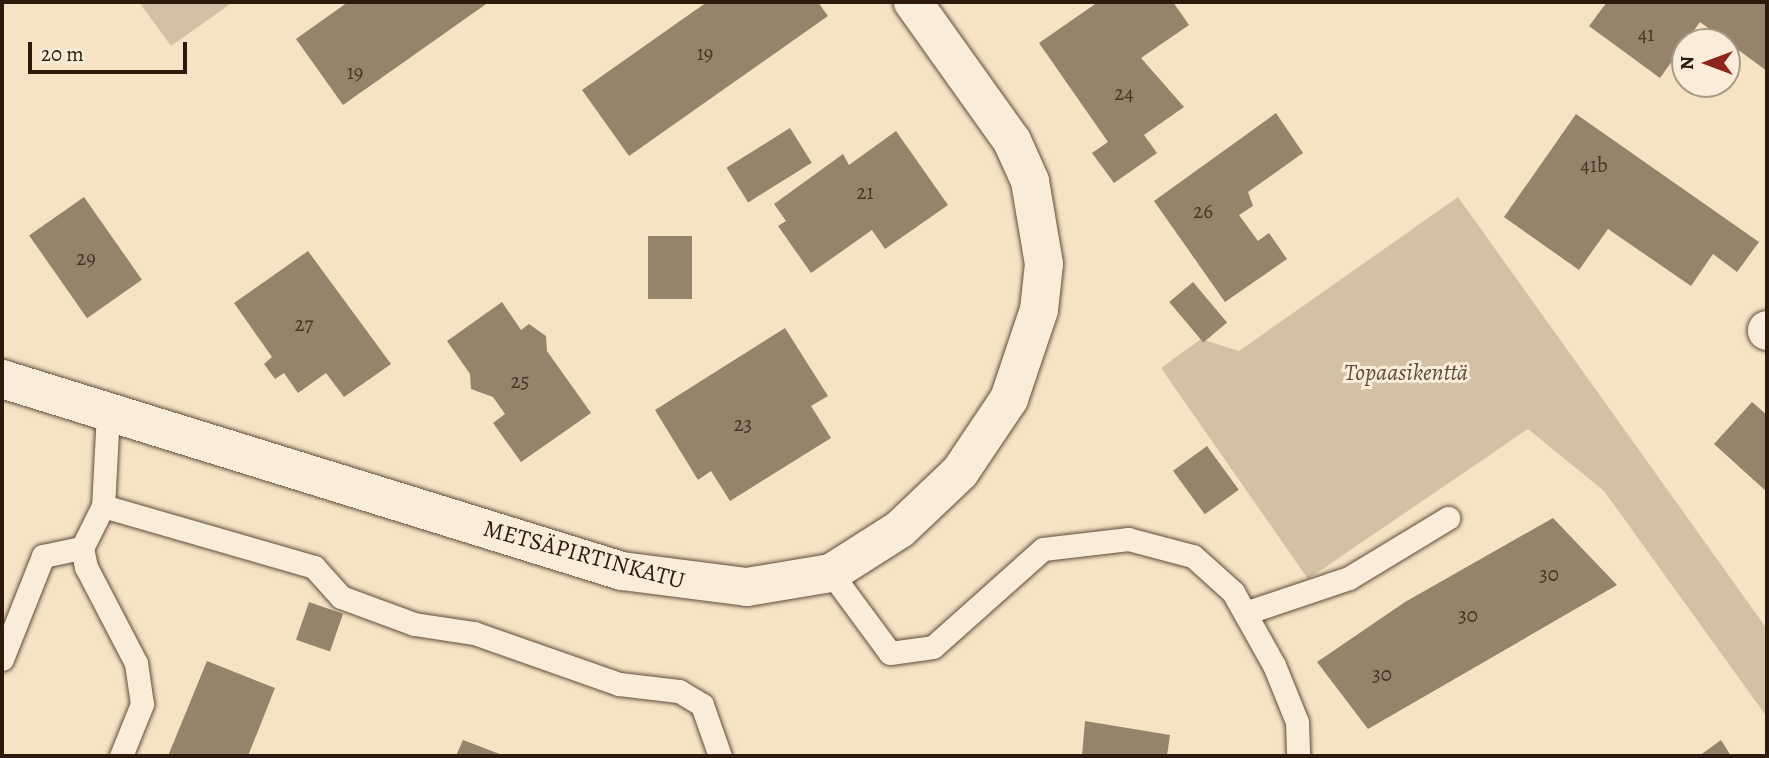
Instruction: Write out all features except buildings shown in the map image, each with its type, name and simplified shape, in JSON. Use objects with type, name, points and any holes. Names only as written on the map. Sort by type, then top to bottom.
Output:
[{"type":"street","name":"METSÄPIRTINKATU","points":[[2,379],[665,581],[747,587],[831,573],[901,529],[960,472],[1009,400],[1039,310],[1044,264],[1030,181],[1012,141],[913,2]]},
{"type":"lane","points":[[82,548],[103,506],[108,412]]},
{"type":"lane","points":[[103,506],[314,568],[341,597],[414,624],[474,633],[619,684],[679,691],[702,705],[720,756]]},
{"type":"lane","points":[[1245,613],[1349,578],[1448,519]]},
{"type":"lane","points":[[831,573],[890,653],[933,647],[1043,549],[1128,540],[1193,556],[1233,592],[1245,613],[1297,722],[1298,756]]},
{"type":"lane","points":[[2,659],[43,556],[82,548]]},
{"type":"lane","points":[[82,548],[136,663],[142,704],[121,756]]},
{"type":"green space","points":[[139,2],[233,2],[171,46]]},
{"type":"green space","name":"Topaasikenttä","points":[[1458,197],[1767,629],[1767,717],[1604,491],[1528,429],[1308,579],[1161,368],[1201,339],[1239,351]]}]
